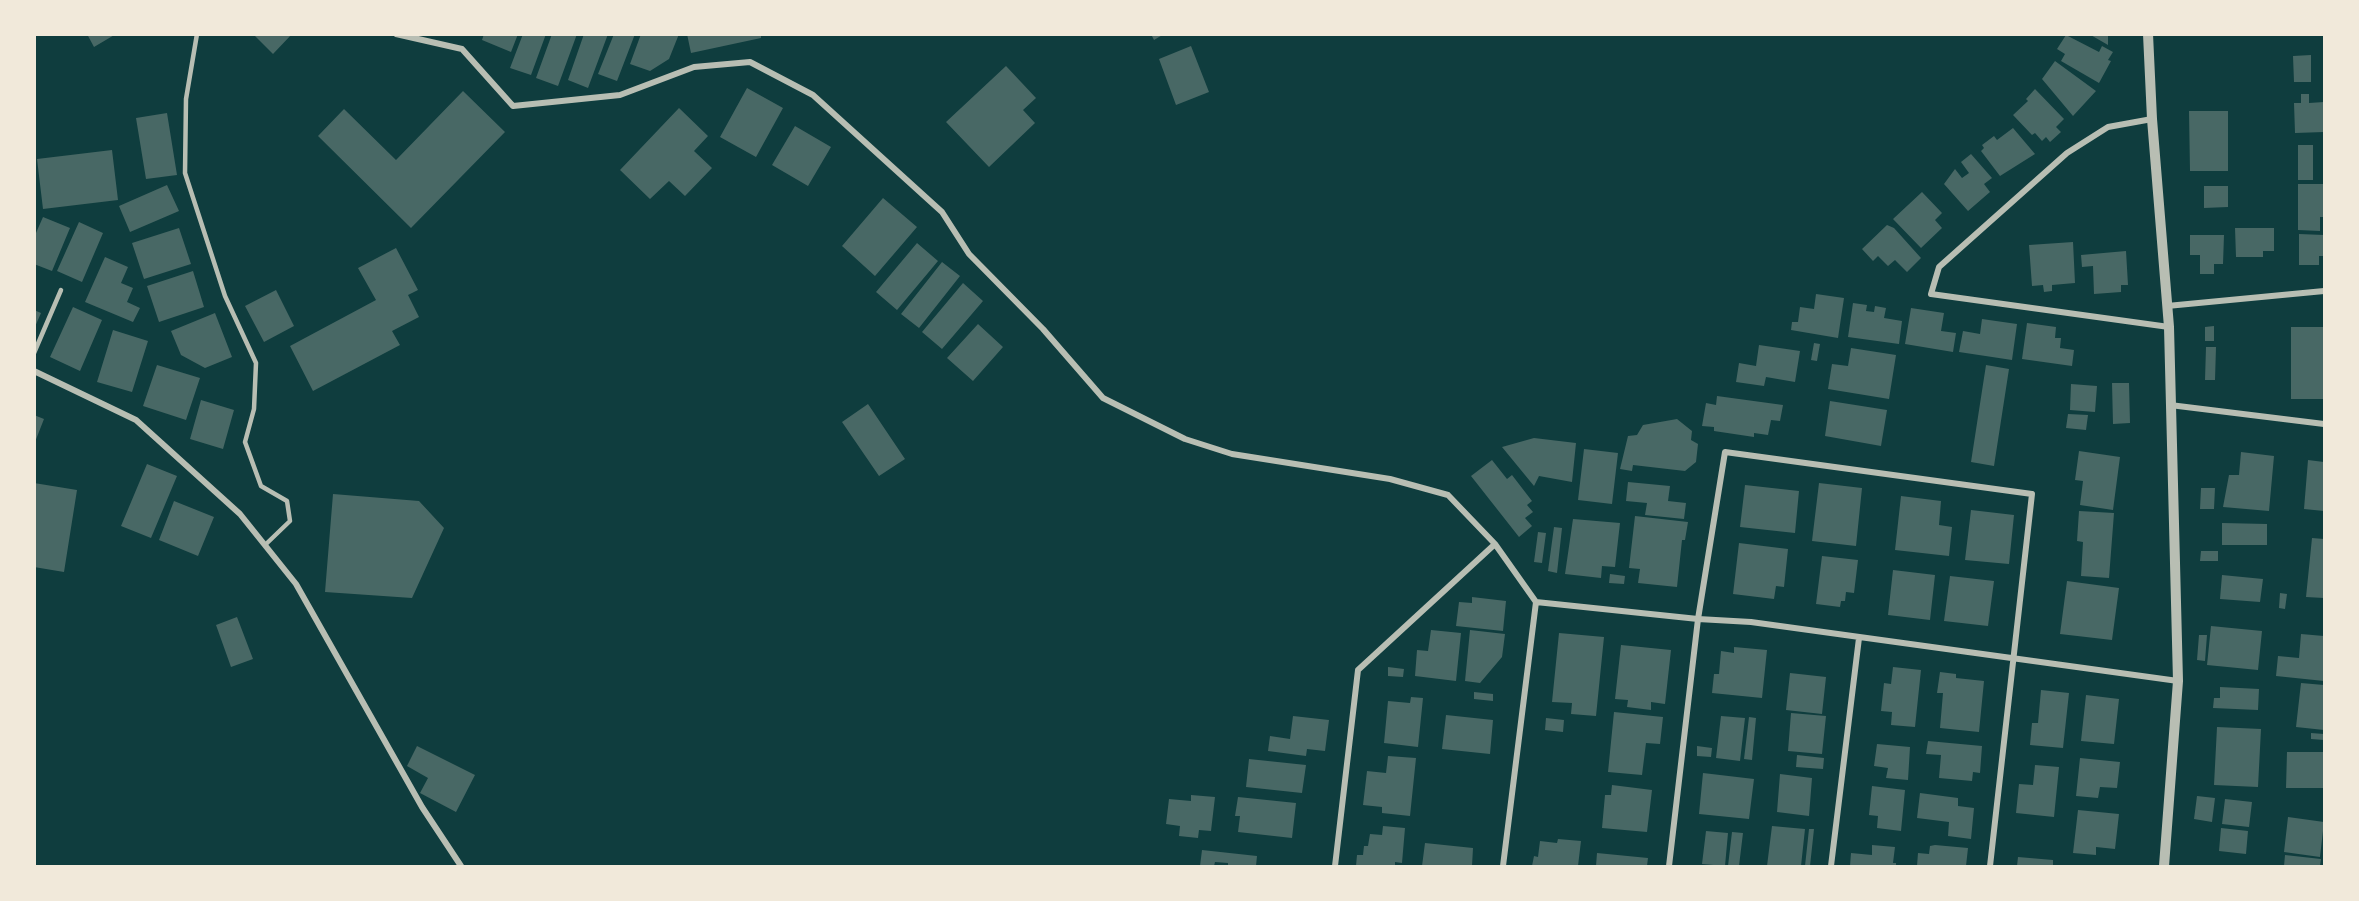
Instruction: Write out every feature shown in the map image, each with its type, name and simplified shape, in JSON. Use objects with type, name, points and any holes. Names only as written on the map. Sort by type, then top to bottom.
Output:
[{"type":"street","points":[[396,34],[462,49],[513,106],[620,95],[694,67],[750,62],[813,95],[942,212],[969,254],[1043,329],[1103,398],[1185,439],[1232,454],[1390,479],[1448,495],[1495,544],[1536,602],[1503,867]]},
{"type":"street","points":[[2148,34],[2152,119],[2169,327],[2178,681],[2164,867]]},
{"type":"street","points":[[2152,119],[2108,127],[2067,153],[1939,267],[1931,294],[2169,327]]},
{"type":"street","points":[[2166,306],[2325,291]]},
{"type":"street","points":[[34,371],[136,420],[240,514],[296,584],[423,807],[461,867]]},
{"type":"street","points":[[2170,405],[2325,424]]},
{"type":"street","points":[[1669,867],[1698,620],[1725,452],[2032,494],[1990,867]]},
{"type":"street","points":[[1335,867],[1358,670],[1495,544]]},
{"type":"street","points":[[1536,602],[1698,620],[1751,622],[2178,681]]},
{"type":"street","points":[[1831,867],[1859,638]]},
{"type":"lane","points":[[197,34],[186,99],[185,173],[225,296],[256,363],[254,409],[245,442],[261,486],[287,501],[290,521],[265,545]]},
{"type":"lane","points":[[34,353],[61,290]]},
{"type":"building","points":[[87,34],[116,34],[94,47]]},
{"type":"building","points":[[253,34],[292,34],[273,54]]},
{"type":"building","points":[[484,34],[518,34],[511,52],[482,40]]},
{"type":"building","points":[[523,34],[546,34],[531,75],[510,68]]},
{"type":"building","points":[[552,34],[577,34],[558,86],[536,78]]},
{"type":"building","points":[[584,34],[608,34],[588,88],[568,80]]},
{"type":"building","points":[[614,34],[635,34],[617,81],[598,74]]},
{"type":"building","points":[[641,34],[679,34],[669,59],[650,71],[630,64]]},
{"type":"building","points":[[687,34],[761,34],[761,38],[691,53]]},
{"type":"building","points":[[1151,34],[1164,34],[1154,40]]},
{"type":"building","points":[[2089,34],[2108,34],[2108,45]]},
{"type":"building","points":[[2066,35],[2099,52],[2102,46],[2113,52],[2108,60],[2111,61],[2099,83],[2061,61],[2065,54],[2057,49]]},
{"type":"building","points":[[1191,46],[1209,92],[1176,105],[1159,59]]},
{"type":"building","points":[[2311,55],[2311,82],[2294,82],[2293,56]]},
{"type":"building","points":[[2055,61],[2096,91],[2073,116],[2042,79]]},
{"type":"building","points":[[1006,66],[1036,98],[1023,110],[1035,123],[989,167],[946,122]]},
{"type":"building","points":[[747,88],[783,108],[756,157],[720,137]]},
{"type":"building","points":[[2035,89],[2064,119],[2056,127],[2061,132],[2050,142],[2046,137],[2042,141],[2035,133],[2032,135],[2013,115],[2028,101],[2026,99]]},
{"type":"building","points":[[463,91],[505,132],[411,228],[318,136],[344,109],[396,160]]},
{"type":"building","points":[[2301,94],[2309,94],[2309,103],[2324,102],[2324,132],[2295,133],[2294,103],[2301,103]]},
{"type":"building","points":[[679,108],[708,136],[694,151],[712,168],[685,196],[669,181],[650,199],[620,170]]},
{"type":"building","points":[[2189,111],[2228,111],[2228,171],[2190,171]]},
{"type":"building","points":[[167,113],[177,175],[146,179],[136,118]]},
{"type":"building","points":[[795,126],[831,147],[808,186],[772,165]]},
{"type":"building","points":[[2013,128],[2035,154],[2000,176],[1981,151],[1984,148],[1982,145],[1994,136],[1997,140]]},
{"type":"building","points":[[2298,145],[2313,145],[2313,180],[2298,180]]},
{"type":"building","points":[[112,150],[118,200],[43,209],[37,159]]},
{"type":"building","points":[[1971,154],[1992,178],[1984,184],[1990,192],[1968,211],[1944,184],[1955,169],[1962,178],[1969,173],[1961,162]]},
{"type":"building","points":[[2298,184],[2324,184],[2324,217],[2320,217],[2320,231],[2298,230]]},
{"type":"building","points":[[167,185],[179,211],[130,232],[119,206]]},
{"type":"building","points":[[2204,186],[2228,186],[2228,207],[2204,208]]},
{"type":"building","points":[[1922,192],[1942,213],[1935,220],[1942,228],[1921,248],[1893,219]]},
{"type":"building","points":[[883,198],[917,227],[875,276],[842,246]]},
{"type":"building","points":[[43,217],[70,228],[52,271],[34,264],[34,232],[36,233]]},
{"type":"building","points":[[79,222],[103,233],[82,282],[57,271]]},
{"type":"building","points":[[1887,225],[1894,228],[1921,258],[1907,272],[1895,260],[1888,266],[1878,256],[1873,261],[1862,249]]},
{"type":"building","points":[[179,228],[191,264],[144,279],[132,243]]},
{"type":"building","points":[[2235,228],[2274,228],[2274,251],[2263,251],[2263,257],[2236,257]]},
{"type":"building","points":[[2299,234],[2324,235],[2324,256],[2319,256],[2319,265],[2299,265]]},
{"type":"building","points":[[2190,235],[2224,235],[2223,264],[2214,264],[2214,274],[2200,274],[2200,255],[2190,255]]},
{"type":"building","points":[[2073,242],[2075,283],[2052,285],[2052,291],[2044,292],[2043,285],[2032,286],[2029,245]]},
{"type":"building","points":[[917,243],[938,261],[897,310],[876,292]]},
{"type":"building","points":[[396,248],[418,290],[408,295],[419,317],[392,331],[400,345],[313,391],[290,346],[376,300],[358,268]]},
{"type":"building","points":[[2126,251],[2128,285],[2121,285],[2121,292],[2094,294],[2093,266],[2082,267],[2081,255]]},
{"type":"building","points":[[105,257],[128,267],[121,283],[133,288],[127,302],[140,308],[133,322],[85,302]]},
{"type":"building","points":[[942,262],[960,276],[919,328],[901,314]]},
{"type":"building","points":[[193,271],[204,307],[159,322],[147,286]]},
{"type":"building","points":[[963,283],[983,301],[942,349],[922,332]]},
{"type":"building","points":[[276,290],[294,326],[264,342],[245,306]]},
{"type":"building","points":[[1816,294],[1844,298],[1838,338],[1791,330],[1792,322],[1798,322],[1800,307],[1814,309]]},
{"type":"building","points":[[1853,303],[1867,305],[1866,311],[1874,312],[1875,306],[1886,308],[1884,318],[1902,321],[1899,344],[1848,337]]},
{"type":"building","points":[[73,307],[102,320],[80,371],[50,357]]},
{"type":"building","points":[[1911,308],[1944,313],[1941,331],[1956,333],[1953,352],[1905,344]]},
{"type":"building","points":[[34,310],[41,313],[34,329]]},
{"type":"building","points":[[215,313],[232,357],[205,368],[181,355],[171,331]]},
{"type":"building","points":[[1982,319],[2017,324],[2012,360],[1959,352],[1963,331],[1980,334]]},
{"type":"building","points":[[2027,323],[2056,327],[2055,338],[2061,338],[2060,348],[2074,350],[2072,366],[2022,359]]},
{"type":"building","points":[[978,324],[1003,347],[973,381],[947,358]]},
{"type":"building","points":[[2214,326],[2214,341],[2205,341],[2205,327]]},
{"type":"building","points":[[2291,327],[2324,327],[2324,399],[2291,399]]},
{"type":"building","points":[[113,330],[148,341],[132,392],[97,382]]},
{"type":"building","points":[[1814,343],[1820,344],[1817,361],[1811,360]]},
{"type":"building","points":[[1759,345],[1800,351],[1795,382],[1766,377],[1764,386],[1736,382],[1739,363],[1756,366]]},
{"type":"building","points":[[2206,347],[2216,347],[2215,380],[2205,380]]},
{"type":"building","points":[[1851,348],[1896,355],[1889,399],[1828,389],[1832,364],[1848,366]]},
{"type":"building","points":[[157,365],[200,378],[186,420],[143,406]]},
{"type":"building","points":[[1986,365],[2009,369],[1994,466],[1971,462]]},
{"type":"building","points":[[2112,383],[2129,383],[2130,423],[2113,424]]},
{"type":"building","points":[[2071,384],[2097,386],[2095,412],[2070,410]]},
{"type":"building","points":[[1717,396],[1783,405],[1780,421],[1771,420],[1768,435],[1754,433],[1754,437],[1714,431],[1714,427],[1702,426],[1706,403],[1716,405]]},
{"type":"building","points":[[201,400],[234,410],[223,449],[190,439]]},
{"type":"building","points":[[1830,401],[1887,410],[1881,446],[1825,436]]},
{"type":"building","points":[[868,404],[905,459],[879,476],[842,422]]},
{"type":"building","points":[[2068,414],[2088,415],[2086,430],[2066,428]]},
{"type":"building","points":[[34,415],[44,419],[35,442],[34,442]]},
{"type":"building","points":[[1677,419],[1692,431],[1691,440],[1698,444],[1696,462],[1685,471],[1633,465],[1632,471],[1620,469],[1628,436],[1637,435],[1643,425]]},
{"type":"building","points":[[1534,438],[1576,443],[1572,482],[1539,476],[1534,486],[1502,447]]},
{"type":"building","points":[[1584,449],[1618,453],[1612,504],[1578,500]]},
{"type":"building","points":[[2079,451],[2120,457],[2113,510],[2080,505],[2083,481],[2075,480]]},
{"type":"building","points":[[2241,452],[2274,456],[2269,511],[2223,507],[2229,475],[2239,475]]},
{"type":"building","points":[[1492,460],[1507,479],[1512,475],[1532,501],[1527,505],[1533,512],[1525,518],[1532,526],[1519,537],[1471,476]]},
{"type":"building","points":[[2308,460],[2324,462],[2324,511],[2304,509]]},
{"type":"building","points":[[147,464],[177,476],[151,538],[121,526]]},
{"type":"building","points":[[1628,482],[1670,486],[1668,501],[1686,503],[1684,519],[1645,515],[1647,503],[1626,501]]},
{"type":"building","points":[[34,483],[77,490],[64,572],[34,567]]},
{"type":"building","points":[[1819,483],[1862,488],[1856,546],[1812,541]]},
{"type":"building","points":[[1745,485],[1799,491],[1795,533],[1740,527]]},
{"type":"building","points":[[2201,488],[2215,488],[2214,509],[2200,509]]},
{"type":"building","points":[[333,494],[419,501],[444,528],[412,598],[325,592]]},
{"type":"building","points":[[1901,496],[1941,501],[1939,525],[1952,527],[1949,556],[1895,550]]},
{"type":"building","points":[[174,501],[214,517],[198,556],[159,540]]},
{"type":"building","points":[[1971,510],[2014,515],[2009,564],[1965,560]]},
{"type":"building","points":[[2079,511],[2114,513],[2109,578],[2081,576],[2083,542],[2077,541]]},
{"type":"building","points":[[1635,516],[1688,522],[1685,540],[1682,540],[1677,587],[1638,583],[1640,569],[1629,568]]},
{"type":"building","points":[[1573,519],[1620,523],[1615,567],[1602,566],[1601,578],[1565,574]]},
{"type":"building","points":[[2222,523],[2267,524],[2267,545],[2222,545]]},
{"type":"building","points":[[1554,527],[1562,528],[1557,573],[1548,571]]},
{"type":"building","points":[[1538,532],[1546,533],[1542,563],[1534,562]]},
{"type":"building","points":[[2312,538],[2324,539],[2324,598],[2306,597]]},
{"type":"building","points":[[1739,543],[1788,549],[1784,587],[1776,586],[1774,599],[1733,594]]},
{"type":"building","points":[[2201,551],[2218,551],[2218,561],[2200,561]]},
{"type":"building","points":[[1822,556],[1858,560],[1854,593],[1846,592],[1845,601],[1841,601],[1840,607],[1816,604]]},
{"type":"building","points":[[1893,570],[1935,575],[1930,620],[1888,615]]},
{"type":"building","points":[[1610,574],[1625,576],[1624,584],[1609,583]]},
{"type":"building","points":[[2222,575],[2263,579],[2260,602],[2220,599]]},
{"type":"building","points":[[1950,576],[1994,581],[1988,626],[1944,621]]},
{"type":"building","points":[[2067,581],[2119,588],[2112,640],[2060,634]]},
{"type":"building","points":[[2280,593],[2287,594],[2285,609],[2279,608]]},
{"type":"building","points":[[1472,597],[1506,601],[1503,631],[1456,626],[1459,602],[1472,603]]},
{"type":"building","points":[[237,617],[253,659],[231,667],[216,625]]},
{"type":"building","points":[[2211,626],[2262,631],[2258,670],[2207,665]]},
{"type":"building","points":[[1431,630],[1461,633],[1456,681],[1415,676],[1417,650],[1428,651]]},
{"type":"building","points":[[1470,630],[1505,634],[1502,657],[1480,683],[1465,681]]},
{"type":"building","points":[[1559,633],[1604,637],[1596,716],[1571,714],[1572,703],[1552,702]]},
{"type":"building","points":[[2301,634],[2324,636],[2324,681],[2276,676],[2278,656],[2299,658]]},
{"type":"building","points":[[2199,635],[2207,635],[2205,661],[2197,660]]},
{"type":"building","points":[[1621,645],[1671,650],[1665,704],[1651,702],[1651,710],[1627,707],[1628,700],[1615,699]]},
{"type":"building","points":[[1734,647],[1767,650],[1762,698],[1712,693],[1714,674],[1719,674],[1721,651],[1734,653]]},
{"type":"building","points":[[1388,667],[1404,669],[1403,677],[1388,676]]},
{"type":"building","points":[[1893,667],[1921,670],[1915,727],[1891,725],[1892,712],[1881,711],[1884,683],[1891,684]]},
{"type":"building","points":[[1940,672],[1956,674],[1956,678],[1984,681],[1979,732],[1940,728],[1943,693],[1937,693]]},
{"type":"building","points":[[1790,673],[1826,677],[1822,714],[1786,710]]},
{"type":"building","points":[[2301,683],[2324,685],[2324,730],[2296,727]]},
{"type":"building","points":[[2220,687],[2259,689],[2258,710],[2213,708],[2214,698],[2220,698]]},
{"type":"building","points":[[2041,690],[2069,693],[2063,748],[2030,745],[2032,723],[2038,723]]},
{"type":"building","points":[[1474,692],[1493,694],[1493,701],[1474,699]]},
{"type":"building","points":[[2086,695],[2119,699],[2114,744],[2081,741]]},
{"type":"building","points":[[1411,697],[1423,698],[1418,747],[1384,743],[1388,701],[1410,703]]},
{"type":"building","points":[[1614,712],[1663,717],[1660,744],[1646,743],[1642,775],[1608,772]]},
{"type":"building","points":[[1791,713],[1826,716],[1822,754],[1788,751]]},
{"type":"building","points":[[1446,715],[1493,720],[1490,754],[1442,749]]},
{"type":"building","points":[[1293,716],[1329,720],[1325,751],[1307,749],[1306,756],[1268,751],[1270,736],[1290,739]]},
{"type":"building","points":[[1721,716],[1745,718],[1740,761],[1716,758]]},
{"type":"building","points":[[1749,717],[1756,718],[1752,760],[1744,759]]},
{"type":"building","points":[[1546,718],[1564,720],[1563,732],[1545,730]]},
{"type":"building","points":[[2217,727],[2261,729],[2258,787],[2214,785]]},
{"type":"building","points":[[2311,733],[2324,734],[2324,740],[2311,739]]},
{"type":"building","points":[[1928,741],[1982,746],[1980,773],[1973,772],[1972,781],[1939,778],[1941,755],[1926,754]]},
{"type":"building","points":[[1877,744],[1910,747],[1908,780],[1886,778],[1888,768],[1874,766]]},
{"type":"building","points":[[417,746],[475,775],[456,812],[420,793],[428,778],[407,766]]},
{"type":"building","points":[[1697,746],[1712,748],[1711,757],[1697,756]]},
{"type":"building","points":[[2287,752],[2324,752],[2324,788],[2286,788]]},
{"type":"building","points":[[1797,755],[1824,758],[1823,769],[1796,767]]},
{"type":"building","points":[[1388,756],[1416,758],[1410,816],[1382,813],[1382,807],[1363,805],[1367,771],[1386,773]]},
{"type":"building","points":[[2080,758],[2120,762],[2117,788],[2100,787],[2098,798],[2076,796]]},
{"type":"building","points":[[1249,759],[1306,765],[1302,793],[1246,787]]},
{"type":"building","points":[[2035,765],[2059,767],[2054,817],[2016,813],[2019,784],[2033,785]]},
{"type":"building","points":[[1703,773],[1754,779],[1749,819],[1699,814]]},
{"type":"building","points":[[1780,774],[1812,778],[1809,816],[1777,812]]},
{"type":"building","points":[[1612,785],[1652,790],[1647,832],[1602,828],[1605,795],[1611,795]]},
{"type":"building","points":[[1872,786],[1905,790],[1901,831],[1877,828],[1878,816],[1869,815]]},
{"type":"building","points":[[1920,793],[1958,798],[1958,806],[1974,808],[1971,839],[1948,836],[1949,822],[1917,818]]},
{"type":"building","points":[[1191,795],[1215,797],[1211,831],[1199,830],[1198,838],[1179,836],[1180,826],[1166,824],[1169,799],[1191,801]]},
{"type":"building","points":[[2197,796],[2215,798],[2212,822],[2194,819]]},
{"type":"building","points":[[1238,797],[1296,803],[1292,838],[1238,832],[1240,816],[1235,816]]},
{"type":"building","points":[[2225,799],[2252,802],[2249,827],[2222,824]]},
{"type":"building","points":[[2078,810],[2119,814],[2115,849],[2096,847],[2096,855],[2073,853]]},
{"type":"building","points":[[2288,817],[2324,822],[2320,857],[2284,852]]},
{"type":"building","points":[[1383,826],[1405,828],[1402,863],[1395,862],[1395,866],[1356,866],[1357,855],[1363,855],[1364,846],[1368,846],[1370,834],[1382,835]]},
{"type":"building","points":[[1772,826],[1805,829],[1801,866],[1767,866]]},
{"type":"building","points":[[2221,828],[2248,831],[2246,854],[2219,851]]},
{"type":"building","points":[[1809,829],[1814,829],[1810,866],[1805,866]]},
{"type":"building","points":[[1706,831],[1728,833],[1725,866],[1702,864]]},
{"type":"building","points":[[1732,832],[1743,833],[1739,866],[1728,866]]},
{"type":"building","points":[[1558,839],[1581,841],[1578,866],[1532,866],[1534,856],[1538,857],[1540,841],[1557,843]]},
{"type":"building","points":[[1425,843],[1473,848],[1472,866],[1422,866]]},
{"type":"building","points":[[1872,845],[1895,847],[1893,863],[1896,863],[1896,866],[1850,866],[1851,853],[1872,855]]},
{"type":"building","points":[[1930,846],[1968,848],[1966,866],[1917,866],[1918,853],[1929,854]]},
{"type":"building","points":[[1202,850],[1257,856],[1256,866],[1228,866],[1228,863],[1215,862],[1214,866],[1200,866]]},
{"type":"building","points":[[1597,853],[1648,858],[1647,866],[1596,866]]},
{"type":"building","points":[[2285,855],[2321,859],[2320,866],[2284,866]]},
{"type":"building","points":[[2018,857],[2053,860],[2053,866],[2017,866]]}]
